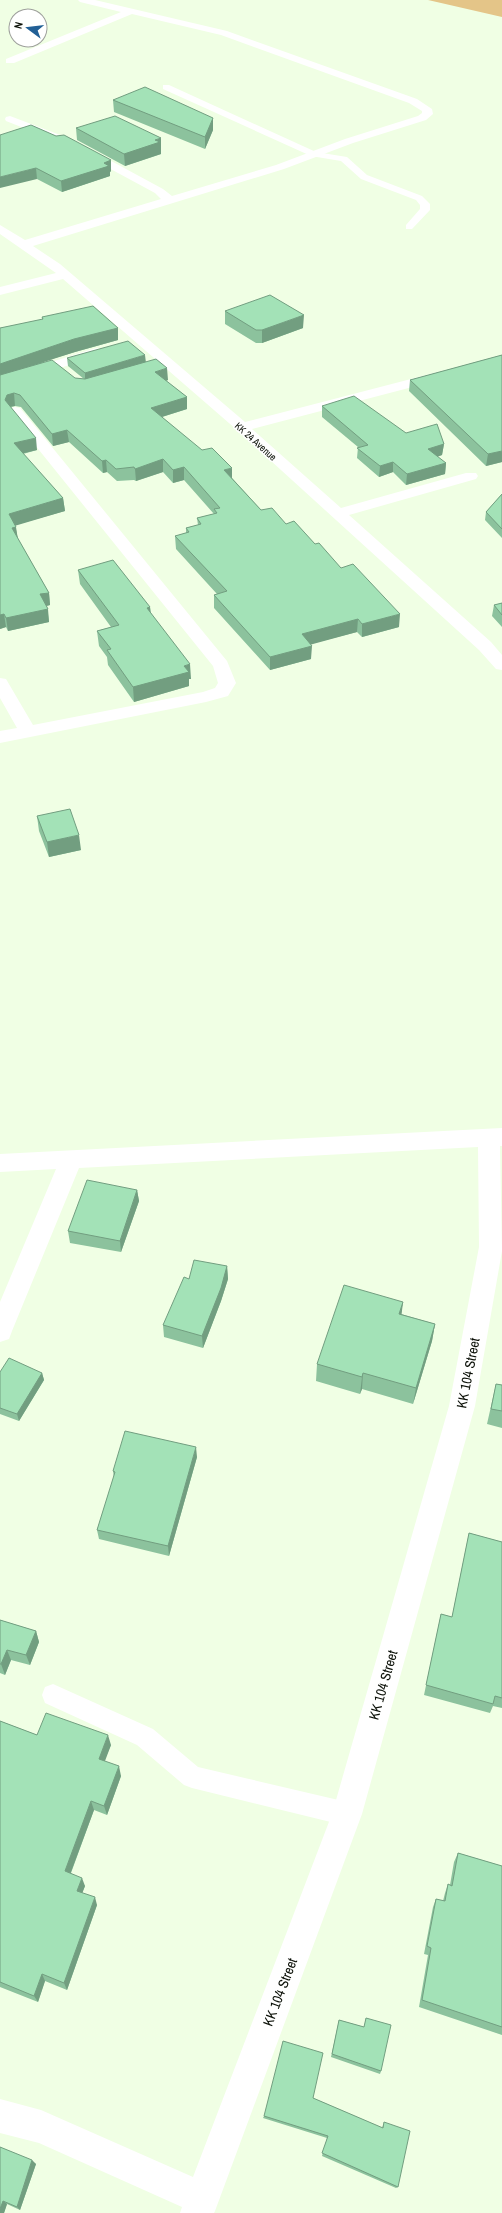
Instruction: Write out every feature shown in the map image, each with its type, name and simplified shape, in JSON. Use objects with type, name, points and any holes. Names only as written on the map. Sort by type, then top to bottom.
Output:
[{"type":"street","points":[[24,245],[280,167],[348,141],[422,118],[428,114],[427,109],[400,96],[224,33],[83,0]]},
{"type":"street","points":[[10,61],[131,12]]},
{"type":"street","points":[[10,119],[72,143],[159,191],[170,201]]},
{"type":"street","name":"KK 24 Avenue","points":[[0,229],[56,267],[160,364],[242,427],[485,646],[502,665]]},
{"type":"street","points":[[0,291],[65,275]]},
{"type":"street","points":[[0,383],[55,364],[109,348]]},
{"type":"street","points":[[55,364],[71,377]]},
{"type":"street","points":[[242,427],[451,373]]},
{"type":"street","points":[[0,737],[206,698],[222,692],[227,683],[221,666],[76,484],[15,411]]},
{"type":"street","points":[[337,514],[471,476]]},
{"type":"street","points":[[0,683],[27,731]]},
{"type":"street","points":[[0,1163],[495,1138]]},
{"type":"street","name":"KK 104 Street","points":[[200,2206],[347,1814],[462,1406],[491,1247],[495,1138]]},
{"type":"street","points":[[0,1331],[71,1160]]},
{"type":"street","points":[[0,2116],[41,2127],[200,2206]]},
{"type":"lane","points":[[166,87],[314,154],[344,159],[364,177],[419,198],[424,204],[425,210],[409,227]]},
{"type":"lane","points":[[53,1695],[145,1737],[192,1777],[347,1814]]},
{"type":"shaded area","points":[[428,0],[502,0],[502,17]]},
{"type":"building","points":[[145,87],[213,118],[205,137],[113,100]]},
{"type":"building","points":[[115,116],[161,138],[155,140],[160,142],[124,154],[76,128]]},
{"type":"building","points":[[31,125],[56,136],[64,135],[111,160],[104,163],[109,166],[61,181],[36,168],[0,177],[0,135]]},
{"type":"building","points":[[270,295],[304,315],[262,330],[256,330],[225,311]]},
{"type":"building","points":[[93,306],[118,328],[74,339],[0,364],[0,328]]},
{"type":"building","points":[[128,341],[145,355],[85,373],[67,358]]},
{"type":"building","points":[[502,355],[502,451],[488,454],[410,380]]},
{"type":"building","points":[[156,359],[167,368],[155,372],[187,397],[151,408],[202,450],[212,448],[232,468],[224,470],[261,510],[272,508],[286,524],[294,521],[315,544],[319,543],[341,568],[353,564],[400,614],[362,624],[358,619],[302,634],[312,646],[270,657],[214,595],[227,591],[175,536],[189,532],[186,528],[201,524],[197,518],[217,513],[214,509],[220,508],[184,467],[173,470],[163,459],[135,469],[134,467],[116,469],[106,460],[102,461],[67,430],[52,434],[20,395],[14,393],[7,395],[5,400],[36,438],[14,443],[63,498],[9,514],[16,527],[12,528],[49,593],[40,594],[48,609],[6,618],[4,614],[0,615],[0,375],[52,360],[75,378],[85,379]]},
{"type":"building","points":[[354,396],[406,433],[437,424],[444,444],[428,449],[446,463],[407,474],[393,462],[380,466],[357,448],[368,445],[322,406]]},
{"type":"building","points":[[502,494],[502,529],[486,512]]},
{"type":"building","points":[[113,560],[150,607],[147,608],[190,664],[184,666],[189,672],[133,687],[107,650],[111,649],[97,631],[119,625],[78,570]]},
{"type":"building","points":[[502,603],[502,615],[494,605]]},
{"type":"building","points":[[70,809],[79,835],[47,842],[37,816]]},
{"type":"building","points":[[87,1180],[137,1190],[120,1241],[68,1231]]},
{"type":"building","points":[[194,1260],[227,1266],[221,1288],[202,1336],[163,1325],[184,1277],[189,1279]]},
{"type":"building","points":[[344,1285],[403,1302],[399,1314],[435,1324],[416,1388],[363,1373],[362,1377],[317,1364]]},
{"type":"building","points":[[9,1358],[42,1373],[17,1414],[0,1408],[0,1372]]},
{"type":"building","points":[[496,1384],[502,1385],[502,1411],[491,1409]]},
{"type":"building","points":[[125,1431],[196,1447],[168,1546],[97,1530],[115,1472],[113,1471]]},
{"type":"building","points":[[469,1533],[502,1542],[502,1698],[495,1696],[493,1704],[426,1685],[441,1614],[452,1617]]},
{"type":"building","points":[[0,1620],[36,1631],[26,1655],[7,1650],[1,1664],[0,1664]]},
{"type":"building","points":[[46,1713],[108,1735],[99,1759],[119,1766],[104,1806],[91,1801],[65,1871],[82,1878],[77,1891],[95,1897],[64,1983],[42,1974],[34,1996],[0,1982],[0,1721],[37,1735]]},
{"type":"building","points":[[458,1853],[502,1866],[502,2027],[422,2000],[431,1948],[427,1946],[436,1899],[445,1901],[448,1884],[452,1886]]},
{"type":"building","points":[[366,2018],[391,2025],[381,2071],[332,2054],[339,2020],[364,2027]]},
{"type":"building","points":[[283,2041],[323,2053],[313,2098],[383,2128],[384,2122],[410,2131],[398,2187],[322,2153],[328,2136],[264,2116]]},
{"type":"building","points":[[0,2147],[32,2160],[17,2207],[3,2201],[0,2209]]}]
